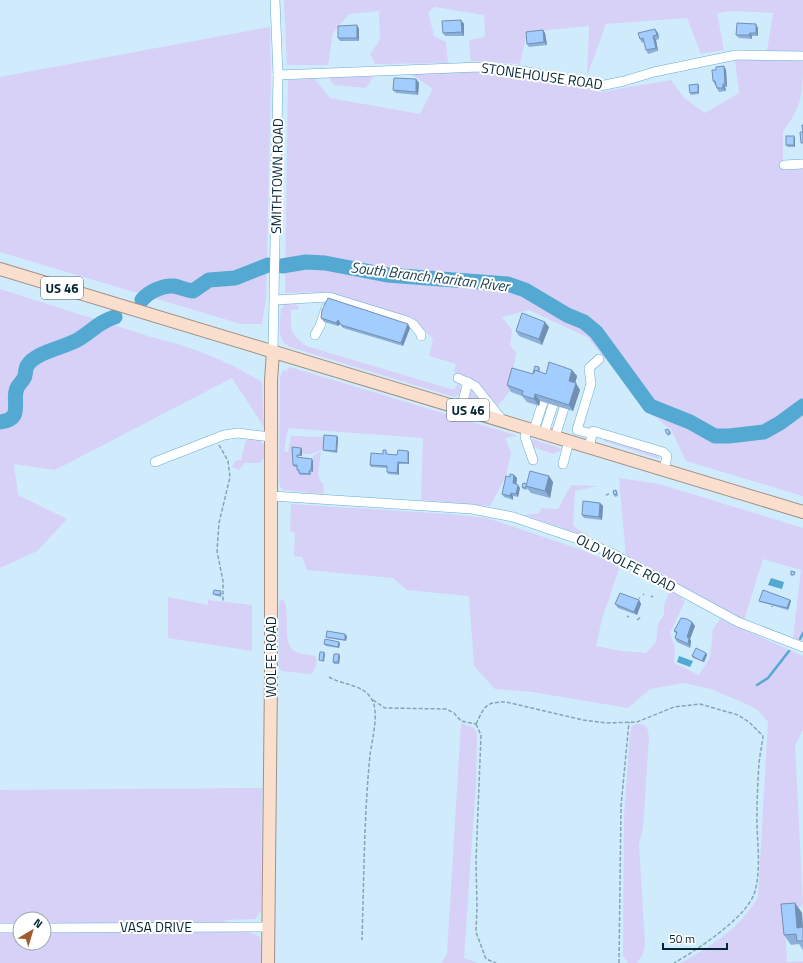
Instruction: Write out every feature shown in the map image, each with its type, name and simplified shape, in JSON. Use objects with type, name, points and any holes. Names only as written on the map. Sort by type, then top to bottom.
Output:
[{"type":"main road","name":"US 46","points":[[0,269],[803,512]]},
{"type":"main road","name":"WOLFE ROAD","points":[[268,963],[272,496],[271,437],[273,352]]},
{"type":"street","name":"SMITHTOWN ROAD","points":[[273,352],[278,75],[275,0]]},
{"type":"street","name":"STONEHOUSE ROAD","points":[[278,75],[480,67],[523,71],[600,86],[654,72],[736,55],[803,56]]},
{"type":"street","points":[[784,165],[803,164]]},
{"type":"street","points":[[275,300],[329,297],[407,321],[414,325],[421,336]]},
{"type":"street","points":[[315,335],[320,326],[329,297]]},
{"type":"street","points":[[599,359],[589,368],[591,384],[577,430],[592,434],[593,431],[665,453],[667,458],[664,470]]},
{"type":"street","points":[[458,378],[475,386],[503,421]]},
{"type":"street","points":[[461,408],[468,382]]},
{"type":"street","points":[[548,403],[547,434],[563,464]]},
{"type":"street","points":[[533,460],[525,437],[547,434],[566,409]]},
{"type":"street","points":[[155,462],[215,438],[234,433],[271,437]]},
{"type":"street","points":[[589,447],[592,434]]},
{"type":"street","name":"OLD WOLFE ROAD","points":[[272,496],[472,509],[513,517],[548,528],[604,550],[738,622],[803,647]]},
{"type":"street","name":"VASA DRIVE","points":[[52,928],[268,927]]},
{"type":"street","points":[[0,928],[12,928]]},
{"type":"path","points":[[215,438],[228,461],[230,477],[218,523],[218,561],[223,582],[223,602]]},
{"type":"path","points":[[637,620],[641,617]]},
{"type":"path","points":[[329,677],[367,692],[379,706],[385,708],[446,709],[454,713],[461,721],[476,724]]},
{"type":"path","points":[[362,940],[368,785],[375,711],[372,698]]},
{"type":"path","points":[[496,963],[486,959],[476,932],[478,907],[476,861],[481,740],[481,735],[476,724],[484,707],[490,703],[500,702],[583,720],[606,723],[637,722],[674,707],[700,704],[738,715],[749,722],[763,736],[759,763],[757,814],[759,856],[755,892],[750,903],[742,914],[702,945],[674,963]]},
{"type":"path","points":[[619,963],[621,806],[629,722]]},
{"type":"shaded area","points":[[284,0],[803,0],[803,52],[767,51],[773,13],[733,11],[717,13],[724,50],[701,54],[687,18],[606,24],[587,76],[589,26],[527,32],[520,64],[471,61],[469,40],[485,37],[484,15],[435,7],[428,12],[434,36],[446,42],[448,63],[375,64],[370,54],[380,40],[379,11],[349,14],[333,33],[328,65],[287,65]]},
{"type":"shaded area","points":[[270,27],[271,78],[266,299],[262,324],[241,324],[0,252],[0,77]]},
{"type":"shaded area","points":[[803,59],[803,81],[798,106],[795,114],[783,131],[783,166],[803,166],[803,496],[686,461],[671,429],[647,409],[587,337],[529,310],[502,317],[512,330],[510,345],[516,353],[509,392],[498,406],[476,381],[454,372],[456,364],[429,356],[433,339],[416,321],[325,292],[285,293],[288,80],[314,78],[330,98],[420,114],[433,89],[411,74],[484,69],[537,77],[600,92],[671,80],[684,98],[705,113],[739,93],[735,60]]},
{"type":"shaded area","points":[[345,75],[373,77],[366,88],[334,85],[329,78],[329,76]]},
{"type":"shaded area","points":[[0,289],[180,345],[236,367],[262,382],[264,427],[232,378],[55,470],[14,464],[18,495],[67,519],[37,551],[0,568]]},
{"type":"shaded area","points":[[286,303],[294,303],[299,307],[299,309],[291,310],[291,327],[296,337],[306,346],[454,390],[458,384],[461,387],[461,392],[459,395],[454,397],[287,346],[288,343],[286,345],[283,342],[280,333],[281,309]]},
{"type":"shaded area","points":[[290,367],[518,436],[505,438],[511,452],[506,476],[490,506],[421,500],[423,438],[288,428],[284,451],[288,452],[291,436],[325,437],[324,448],[312,454],[302,454],[302,449],[293,449],[298,467],[311,475],[313,456],[321,451],[318,473],[319,478],[324,485],[323,494],[283,490],[280,487],[279,481],[280,377],[283,370],[286,371]]},
{"type":"shaded area","points":[[471,389],[482,403],[470,400],[469,397]]},
{"type":"shaded area","points":[[251,438],[259,440],[266,447],[265,457],[259,463],[245,463],[239,470],[232,467],[235,461],[241,460],[246,440]]},
{"type":"shaded area","points":[[603,438],[655,452],[660,459],[604,441]]},
{"type":"shaded area","points":[[532,439],[562,450],[553,454],[533,447]]},
{"type":"shaded area","points":[[619,478],[659,484],[803,528],[803,641],[793,638],[801,570],[763,559],[744,620],[626,558]]},
{"type":"shaded area","points":[[571,485],[598,486],[575,491],[573,526],[592,538],[524,515],[539,513],[542,508],[558,509]]},
{"type":"shaded area","points":[[291,504],[449,514],[487,518],[582,550],[620,566],[602,619],[596,646],[621,651],[646,653],[656,642],[658,624],[664,615],[664,605],[670,590],[685,601],[670,633],[675,648],[674,663],[699,675],[710,658],[713,629],[720,619],[803,656],[803,730],[795,745],[803,905],[784,914],[787,962],[803,961],[803,963],[681,963],[714,943],[734,927],[751,908],[758,897],[768,722],[758,710],[711,689],[684,683],[650,689],[628,708],[532,692],[495,689],[474,666],[469,596],[407,590],[393,578],[307,570],[302,557],[294,556],[295,533],[290,531]]},
{"type":"shaded area","points":[[168,597],[208,605],[208,600],[252,605],[252,651],[168,638]]},
{"type":"shaded area","points":[[283,599],[287,612],[288,642],[291,648],[296,652],[315,656],[316,666],[311,674],[282,671],[279,668],[279,602]]},
{"type":"shaded area","points":[[461,723],[474,728],[477,734],[476,781],[464,958],[478,963],[442,963],[447,954]]},
{"type":"shaded area","points":[[641,724],[647,727],[649,737],[643,828],[639,844],[645,944],[644,950],[637,963],[628,963],[623,956],[624,817],[630,733],[632,726]]},
{"type":"shaded area","points":[[262,788],[261,911],[255,919],[224,920],[260,937],[262,963],[0,963],[0,790]]},
{"type":"water","points":[[771,578],[784,582],[782,589],[768,585]]},
{"type":"water","points":[[679,656],[693,661],[690,667],[677,662]]},
{"type":"building","points":[[461,20],[462,32],[443,33],[442,21]]},
{"type":"building","points":[[737,23],[756,24],[756,33],[750,33],[749,35],[736,35]]},
{"type":"building","points":[[357,25],[357,38],[338,38],[338,26]]},
{"type":"building","points":[[655,29],[657,35],[653,36],[656,48],[646,50],[643,38],[640,39],[638,33]]},
{"type":"building","points":[[543,30],[544,42],[527,44],[526,32]]},
{"type":"building","points":[[724,66],[725,84],[723,84],[723,88],[717,88],[715,81],[713,81],[712,70],[716,70],[716,67]]},
{"type":"building","points":[[394,78],[416,79],[416,92],[393,90]]},
{"type":"building","points":[[698,84],[698,92],[690,93],[689,85]]},
{"type":"building","points":[[800,132],[803,132],[803,143],[801,143]]},
{"type":"building","points":[[786,136],[794,136],[794,145],[786,145]]},
{"type":"building","points":[[328,298],[408,324],[401,343],[341,325],[338,320],[336,323],[321,318],[322,310]]},
{"type":"building","points":[[522,313],[545,322],[539,339],[516,331]]},
{"type":"building","points":[[549,362],[572,370],[569,381],[576,383],[569,405],[535,394],[534,399],[522,395],[523,391],[507,385],[512,368],[533,374],[535,370],[546,374]]},
{"type":"building","points":[[535,366],[539,367],[538,371],[535,370],[533,373]]},
{"type":"building","points":[[668,429],[670,433],[667,434],[665,430]]},
{"type":"building","points":[[324,435],[337,436],[336,451],[323,450]]},
{"type":"building","points":[[292,447],[301,448],[300,455],[297,455],[297,457],[312,459],[309,474],[299,473],[299,470],[297,470],[297,465],[293,465]]},
{"type":"building","points":[[383,450],[386,450],[386,454],[397,455],[398,450],[408,451],[408,463],[398,462],[397,473],[387,472],[387,466],[370,465],[371,453],[383,454]]},
{"type":"building","points":[[530,471],[549,476],[545,491],[526,486]]},
{"type":"building","points":[[510,474],[514,475],[513,483],[518,485],[516,494],[511,493],[510,496],[502,494],[506,476],[510,477]]},
{"type":"building","points":[[523,483],[527,484],[525,488],[522,487]]},
{"type":"building","points":[[616,490],[617,494],[614,495],[613,491]]},
{"type":"building","points":[[583,501],[600,503],[599,517],[582,515]]},
{"type":"building","points":[[791,571],[795,572],[794,575],[791,575]]},
{"type":"building","points":[[214,590],[221,591],[220,595],[213,594]]},
{"type":"building","points":[[763,590],[790,600],[787,608],[759,601]]},
{"type":"building","points":[[620,593],[639,600],[634,612],[615,604]]},
{"type":"building","points":[[681,618],[692,622],[687,637],[689,638],[688,644],[675,638],[677,632],[674,631]]},
{"type":"building","points":[[327,631],[345,634],[345,640],[326,637]]},
{"type":"building","points":[[325,639],[339,642],[338,647],[324,644]]},
{"type":"building","points":[[696,648],[706,653],[702,661],[692,656]]},
{"type":"building","points":[[320,652],[324,652],[323,661],[319,660]]},
{"type":"building","points":[[334,654],[339,654],[338,662],[333,662]]},
{"type":"building","points":[[795,903],[797,928],[803,927],[803,941],[797,941],[796,934],[784,935],[781,904]]},
{"type":"waterway","name":"South Branch Raritan River","points":[[282,266],[306,262],[325,263],[387,275],[508,284],[525,290],[567,315],[584,322],[596,332],[650,406],[690,422],[715,436],[764,432],[780,423],[803,406]]},
{"type":"waterway","name":"South Branch Raritan River","points":[[142,300],[148,294],[161,288],[174,286],[193,291],[209,280],[235,278],[268,265]]},
{"type":"waterway","name":"South Branch Raritan River","points":[[0,422],[8,420],[15,413],[17,388],[24,378],[27,366],[31,361],[44,353],[73,342],[100,324],[115,317]]},
{"type":"waterway","points":[[800,639],[803,633]]},
{"type":"waterway","points":[[757,685],[768,678],[789,651]]}]
